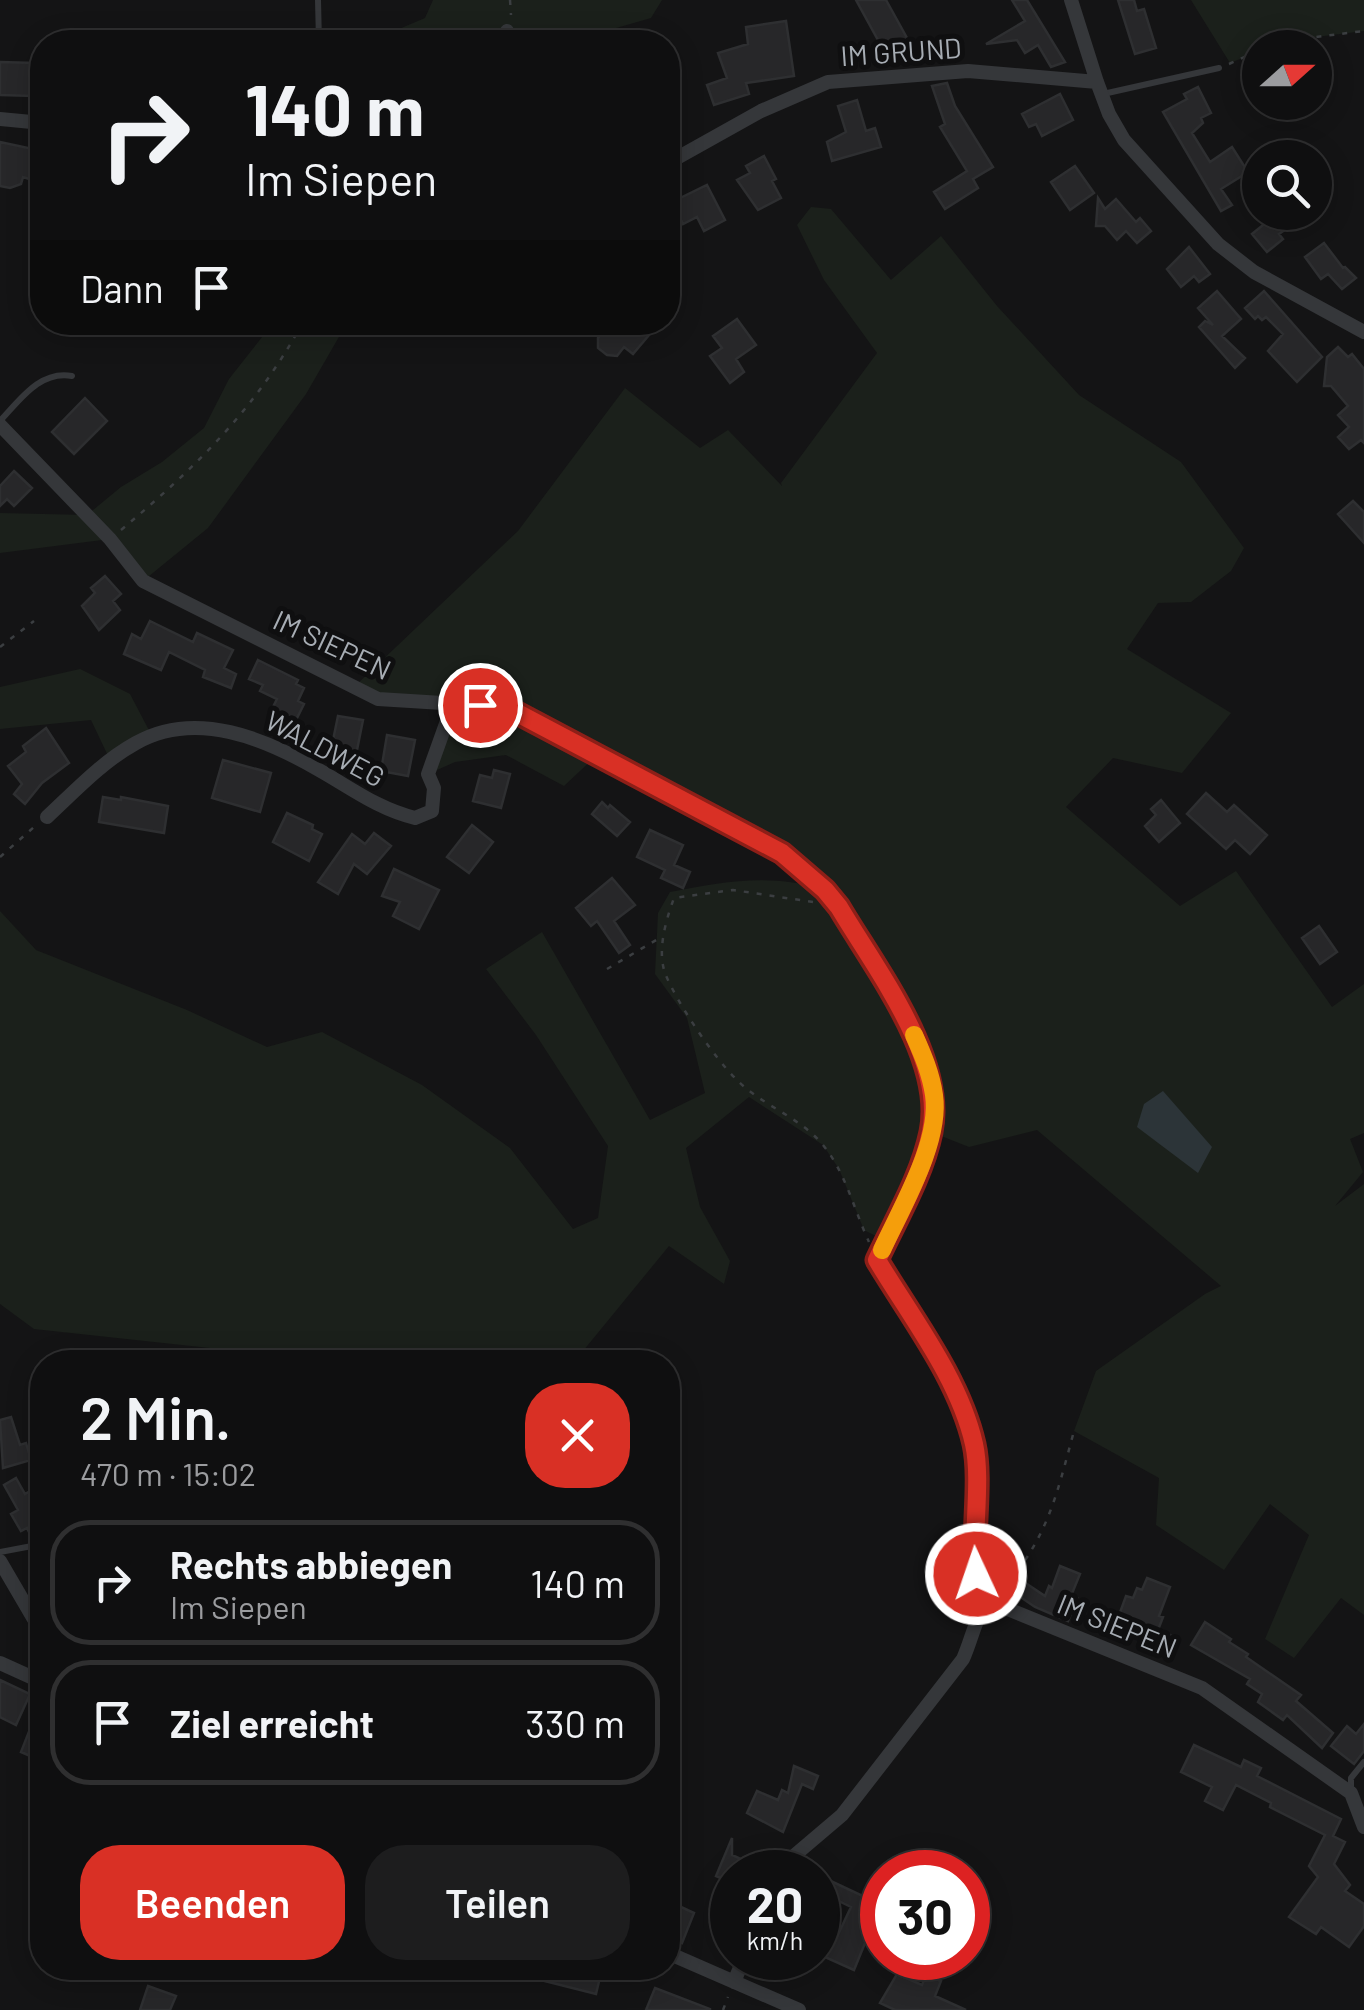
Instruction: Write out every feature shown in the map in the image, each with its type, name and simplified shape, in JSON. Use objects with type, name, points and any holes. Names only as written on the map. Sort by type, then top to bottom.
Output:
[{"type":"street","points":[[1071,0],[1100,88],[1124,140],[1218,244],[1254,272],[1364,332]]},
{"type":"street","name":"IM GRUND","points":[[680,156],[761,111],[828,82],[968,71],[1100,88]]},
{"type":"street","points":[[0,119],[30,121]]},
{"type":"street","name":"IM SIEPEN","points":[[0,423],[110,539],[143,581],[378,699],[506,707],[782,853],[825,890],[839,907],[912,1032],[927,1064],[935,1098],[922,1161],[877,1260]]},
{"type":"street","name":"WALDWEG","points":[[46,816],[110,760],[137,742],[200,728],[226,730],[282,748],[372,803],[415,818],[432,812],[434,788],[428,774],[453,704]]},
{"type":"street","points":[[801,1850],[842,1815],[963,1658],[978,1615],[988,1601],[976,1574],[975,1446],[966,1417],[940,1365],[877,1260]]},
{"type":"street","points":[[0,1561],[30,1612]]},
{"type":"street","name":"IM SIEPEN","points":[[988,1601],[1202,1688],[1351,1792]]},
{"type":"street","points":[[0,1663],[30,1677]]},
{"type":"street","points":[[1351,1792],[1364,1826]]},
{"type":"street","points":[[680,1958],[799,2010]]},
{"type":"lane","points":[[318,0],[319,30]]},
{"type":"lane","points":[[1100,88],[1219,68]]},
{"type":"lane","points":[[0,423],[36,384],[49,376],[72,376]]},
{"type":"lane","points":[[0,1552],[30,1546]]},
{"type":"lane","points":[[1351,1792],[1351,1778],[1364,1762]]},
{"type":"path","points":[[1332,35],[1364,31]]},
{"type":"path","points":[[1228,64],[1242,58]]},
{"type":"path","points":[[110,539],[187,475],[215,446],[282,360],[295,335]]},
{"type":"path","points":[[0,647],[34,622]]},
{"type":"path","points":[[0,858],[46,816]]},
{"type":"path","points":[[839,907],[748,892],[700,892],[674,898],[664,935],[664,971],[701,1034],[738,1081],[805,1127],[823,1146],[839,1169],[877,1260]]},
{"type":"path","points":[[607,969],[664,935]]},
{"type":"path","points":[[988,1601],[1020,1569],[1052,1514],[1074,1431]]},
{"type":"shaded area","points":[[433,0],[662,0],[651,18],[609,30],[399,30],[425,18]]},
{"type":"shaded area","points":[[1191,0],[1364,0],[1364,31],[1332,35],[1332,30],[1242,30],[1242,58],[1230,63]]},
{"type":"shaded area","points":[[811,207],[831,209],[891,280],[941,236],[997,306],[1079,395],[1181,462],[1244,548],[1231,571],[1191,602],[1158,603],[1127,649],[1231,713],[1182,773],[1113,758],[1066,807],[1180,906],[1236,871],[1332,1007],[1364,984],[1364,1133],[1350,1139],[1363,1172],[1335,1206],[1364,1184],[1364,1615],[1341,1598],[1294,1658],[1265,1639],[1309,1535],[1270,1504],[1224,1570],[1156,1525],[1159,1478],[1074,1431],[1096,1371],[1221,1286],[1037,1130],[969,1147],[931,1132],[886,1241],[864,1230],[839,1169],[823,1145],[749,1097],[686,1148],[700,1207],[730,1261],[724,1284],[669,1246],[584,1350],[228,1350],[34,1329],[0,1304],[0,911],[36,950],[187,1010],[267,1047],[322,1032],[422,1085],[510,1148],[573,1229],[598,1218],[608,1146],[536,1035],[486,969],[542,932],[650,1120],[705,1093],[687,1018],[655,974],[658,913],[670,892],[709,885],[764,880],[821,888],[799,866],[596,756],[564,786],[506,755],[455,762],[428,774],[452,704],[378,699],[354,687],[518,531],[625,388],[700,448],[728,430],[782,486],[877,353],[824,280],[797,225]]},
{"type":"shaded area","points":[[264,335],[340,335],[306,394],[208,528],[143,581],[110,539],[0,553],[0,513],[87,515],[204,428],[229,379]]},
{"type":"shaded area","points":[[80,669],[130,694],[152,736],[110,760],[91,720],[0,729],[0,687]]},
{"type":"shaded area","points":[[1163,1091],[1212,1147],[1198,1173],[1137,1127],[1144,1104]]},
{"type":"building","points":[[856,0],[886,0],[907,38],[884,51]]},
{"type":"building","points":[[1012,0],[1027,0],[1065,62],[1051,67],[1038,45],[1025,53],[1017,40],[986,44],[1025,21]]},
{"type":"building","points":[[1118,0],[1134,0],[1137,11],[1144,9],[1156,48],[1135,54]]},
{"type":"building","points":[[786,21],[794,76],[746,83],[749,94],[714,105],[707,85],[727,78],[718,53],[748,44],[746,27]]},
{"type":"building","points":[[0,62],[30,63],[30,96],[0,95]]},
{"type":"building","points":[[947,83],[955,106],[993,167],[973,179],[978,188],[945,209],[934,192],[967,171],[940,127],[945,124],[932,86]]},
{"type":"building","points":[[1198,87],[1211,113],[1201,118],[1203,123],[1192,133],[1210,162],[1232,147],[1242,163],[1242,176],[1221,189],[1232,205],[1221,211],[1163,112],[1187,99],[1184,94]]},
{"type":"building","points":[[1060,94],[1073,120],[1042,136],[1036,124],[1029,127],[1022,114]]},
{"type":"building","points":[[857,100],[866,131],[875,128],[881,147],[832,161],[827,142],[846,132],[838,106]]},
{"type":"building","points":[[0,142],[30,148],[30,179],[23,177],[21,184],[10,188],[0,186]]},
{"type":"building","points":[[764,156],[781,198],[758,210],[737,180],[750,173],[746,166]]},
{"type":"building","points":[[1075,166],[1094,193],[1070,210],[1051,182]]},
{"type":"building","points":[[707,185],[725,220],[704,231],[697,217],[683,224],[680,198]]},
{"type":"building","points":[[1098,198],[1105,209],[1116,199],[1136,222],[1140,218],[1151,231],[1137,243],[1126,231],[1117,240],[1105,226],[1096,226]]},
{"type":"building","points":[[1257,230],[1285,230],[1279,234],[1283,239],[1267,252],[1252,234]]},
{"type":"building","points":[[1324,243],[1356,278],[1342,289],[1328,274],[1321,279],[1305,257]]},
{"type":"building","points":[[1189,247],[1210,274],[1199,282],[1194,276],[1181,287],[1167,269]]},
{"type":"building","points":[[1217,291],[1241,319],[1222,336],[1245,358],[1235,368],[1199,327],[1205,321],[1213,325],[1198,308]]},
{"type":"building","points":[[1264,291],[1322,357],[1297,382],[1268,351],[1283,334],[1266,317],[1255,319],[1245,308]]},
{"type":"building","points":[[737,319],[756,345],[736,359],[744,372],[730,383],[710,356],[722,348],[713,336]]},
{"type":"building","points":[[649,335],[633,354],[624,347],[617,356],[598,348],[598,338]]},
{"type":"building","points":[[1338,347],[1348,357],[1352,354],[1364,369],[1364,443],[1361,440],[1349,449],[1338,437],[1349,427],[1338,415],[1348,406],[1331,386],[1324,386],[1327,357]]},
{"type":"building","points":[[85,398],[107,421],[74,454],[52,432]]},
{"type":"building","points":[[14,471],[32,488],[14,506],[7,499],[0,506],[0,486]]},
{"type":"building","points":[[1353,501],[1364,512],[1364,543],[1338,514]]},
{"type":"building","points":[[105,576],[121,594],[113,601],[120,610],[99,630],[82,606],[95,593],[91,588]]},
{"type":"building","points":[[150,621],[193,642],[197,633],[233,650],[224,668],[236,674],[231,688],[203,677],[205,670],[169,652],[161,670],[124,654],[132,634],[141,639]]},
{"type":"building","points":[[258,660],[298,680],[296,684],[304,688],[298,701],[304,704],[296,720],[272,709],[277,699],[260,691],[263,685],[249,679]]},
{"type":"building","points":[[338,716],[363,720],[356,755],[331,750]]},
{"type":"building","points":[[46,728],[69,763],[42,783],[25,804],[14,794],[22,784],[8,766],[26,752],[23,746]]},
{"type":"building","points":[[387,735],[415,740],[408,776],[381,771]]},
{"type":"building","points":[[223,760],[271,773],[260,812],[212,798]]},
{"type":"building","points":[[494,770],[510,774],[501,808],[473,801],[480,775],[492,778]]},
{"type":"building","points":[[1206,793],[1227,812],[1234,805],[1267,835],[1250,854],[1235,840],[1226,849],[1187,814]]},
{"type":"building","points":[[103,797],[168,806],[164,833],[99,822]]},
{"type":"building","points":[[1161,800],[1180,823],[1159,842],[1145,826],[1156,815],[1151,809]]},
{"type":"building","points":[[602,802],[630,822],[617,836],[592,814]]},
{"type":"building","points":[[287,813],[313,825],[312,829],[322,834],[309,861],[273,842]]},
{"type":"building","points":[[472,825],[493,842],[469,873],[447,857]]},
{"type":"building","points":[[650,830],[683,845],[674,865],[690,872],[683,888],[661,878],[665,870],[637,857]]},
{"type":"building","points":[[374,833],[391,846],[367,874],[354,864],[338,894],[318,882],[352,834],[365,844]]},
{"type":"building","points":[[394,869],[439,890],[419,929],[393,916],[400,902],[382,896]]},
{"type":"building","points":[[612,878],[635,905],[614,921],[630,945],[619,953],[597,921],[591,926],[576,908]]},
{"type":"building","points":[[1319,926],[1337,952],[1320,964],[1302,938]]},
{"type":"building","points":[[11,1417],[20,1445],[26,1443],[30,1460],[3,1468],[0,1420]]},
{"type":"building","points":[[16,1478],[25,1494],[30,1491],[30,1534],[27,1528],[21,1531],[11,1514],[18,1510],[4,1485]]},
{"type":"building","points":[[1060,1566],[1080,1574],[1071,1596],[1077,1598],[1068,1621],[1035,1607],[1013,1592],[1021,1580],[1045,1596]]},
{"type":"building","points":[[1147,1578],[1170,1587],[1159,1616],[1163,1617],[1158,1630],[1170,1635],[1165,1648],[1114,1629],[1126,1596],[1133,1598]]},
{"type":"building","points":[[1205,1622],[1231,1639],[1229,1642],[1248,1654],[1246,1657],[1301,1695],[1296,1701],[1333,1733],[1322,1748],[1287,1715],[1283,1720],[1258,1702],[1262,1694],[1247,1684],[1250,1679],[1191,1645]]},
{"type":"building","points":[[0,1680],[30,1694],[16,1725],[0,1717]]},
{"type":"building","points":[[1364,1724],[1364,1751],[1354,1764],[1331,1746],[1347,1726],[1356,1734]]},
{"type":"building","points":[[30,1729],[30,1756],[21,1752]]},
{"type":"building","points":[[1194,1745],[1241,1767],[1244,1760],[1261,1768],[1257,1776],[1341,1819],[1333,1836],[1345,1842],[1334,1864],[1350,1885],[1345,1891],[1364,1904],[1364,1926],[1349,1947],[1321,1927],[1316,1934],[1289,1917],[1318,1877],[1309,1866],[1325,1835],[1236,1785],[1223,1810],[1205,1801],[1212,1787],[1181,1772]]},
{"type":"building","points":[[794,1766],[818,1776],[813,1789],[802,1784],[783,1832],[747,1813],[757,1791],[778,1800],[782,1790],[788,1793]]},
{"type":"building","points":[[840,1885],[860,1895],[860,1955],[854,1970],[840,1964],[840,1930],[851,1907],[840,1902]]},
{"type":"building","points":[[680,1907],[694,1913],[680,1942]]},
{"type":"building","points":[[541,1980],[599,1980],[596,1994]]},
{"type":"building","points":[[893,1980],[922,1985],[924,1980],[938,1980],[935,1996],[966,2010],[895,2010],[880,2003]]},
{"type":"building","points":[[148,1986],[176,1996],[170,2010],[140,2010]]},
{"type":"building","points":[[655,1988],[710,2009],[710,2010],[646,2010]]},
{"type":"slow traffic","points":[[882,1250],[931,1132],[935,1098],[927,1064],[914,1035]]},
{"type":"route","points":[[480,705],[506,707],[782,853],[839,907],[912,1032],[927,1064],[935,1098],[931,1132],[877,1260],[940,1365],[966,1417],[975,1446],[976,1574]]}]
